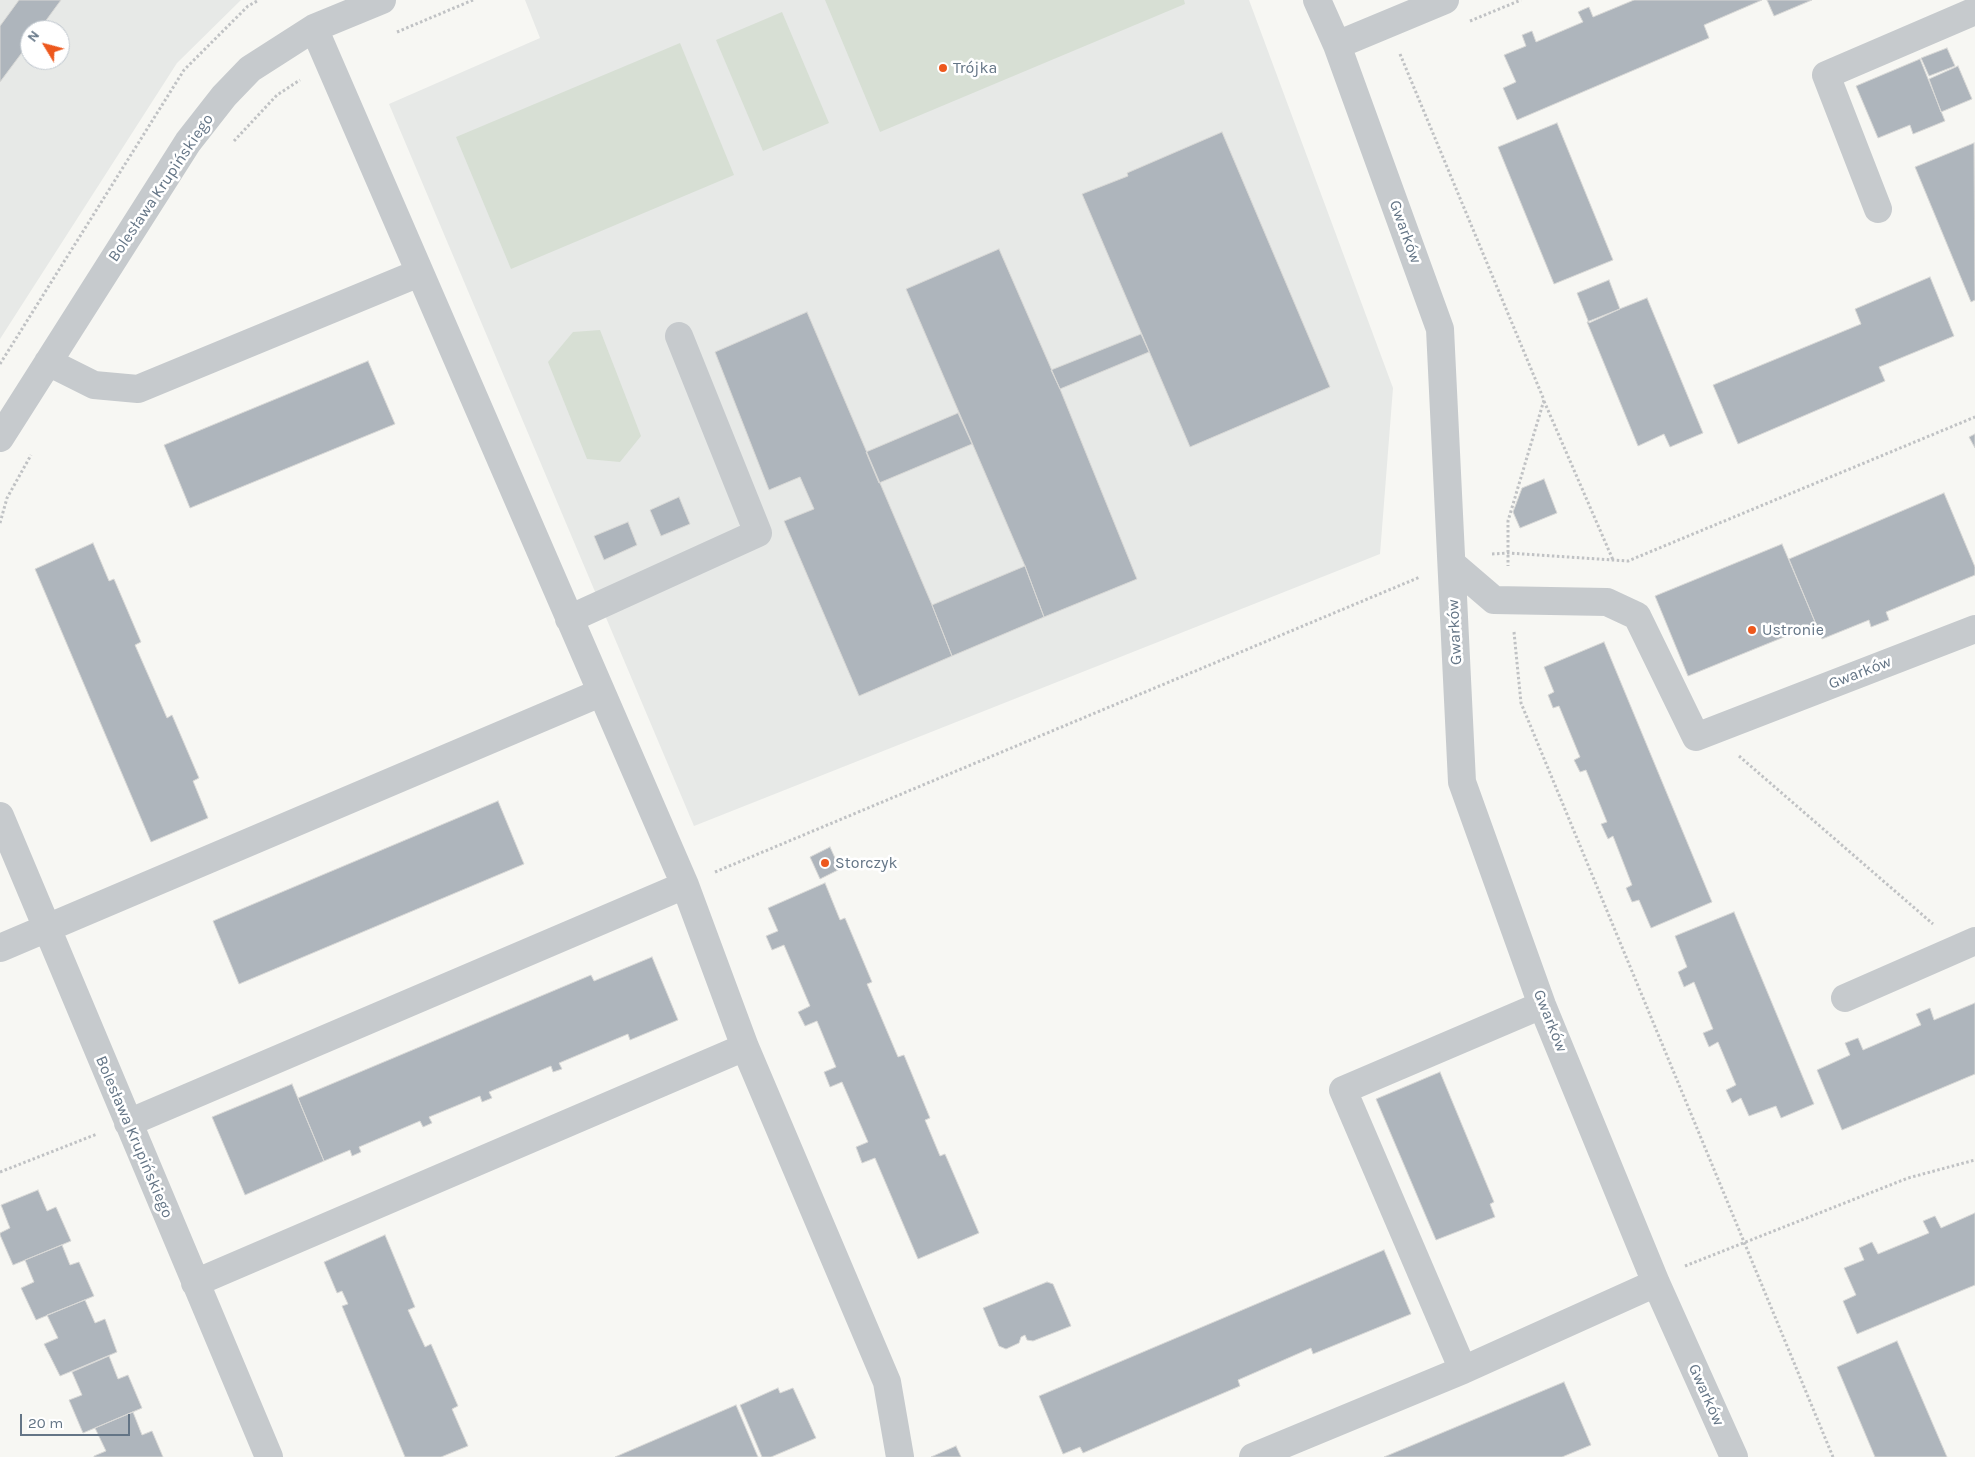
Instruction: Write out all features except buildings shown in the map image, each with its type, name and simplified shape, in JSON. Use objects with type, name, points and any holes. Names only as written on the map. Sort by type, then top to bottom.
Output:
[{"type":"street","name":"Bolesława Krupińskiego","points":[[0,438],[188,142],[224,96],[250,69],[314,28],[382,0]]},
{"type":"street","name":"Gwarków","points":[[1317,0],[1337,45],[1440,329],[1462,782],[1542,1005],[1655,1281],[1734,1457]]},
{"type":"street","points":[[1337,45],[1445,0]]},
{"type":"street","points":[[1878,209],[1826,75],[1972,11]]},
{"type":"street","points":[[314,28],[684,885],[746,1047],[887,1382],[900,1457]]},
{"type":"street","points":[[48,362],[94,385],[138,389],[419,273]]},
{"type":"street","points":[[569,619],[758,532],[679,336]]},
{"type":"street","name":"Gwarków","points":[[1452,564],[1494,600],[1606,602],[1637,616],[1696,737],[1975,629]]},
{"type":"street","points":[[0,948],[600,693]]},
{"type":"street","name":"Bolesława Krupińskiego","points":[[0,816],[269,1457]]},
{"type":"street","points":[[128,1123],[684,885]]},
{"type":"street","points":[[1845,998],[1968,944]]},
{"type":"street","points":[[1463,1370],[1343,1090],[1542,1005]]},
{"type":"street","points":[[195,1283],[746,1047]]},
{"type":"street","points":[[1253,1457],[1463,1370],[1655,1281]]},
{"type":"path","points":[[0,364],[184,70],[248,6],[259,0]]},
{"type":"path","points":[[391,34],[473,0]]},
{"type":"path","points":[[1398,51],[1613,560]]},
{"type":"path","points":[[233,142],[277,95],[328,61]]},
{"type":"path","points":[[1544,400],[1508,522],[1511,600],[1521,703],[1833,1457]]},
{"type":"path","points":[[684,885],[1452,564],[1499,553],[1628,561],[1975,417]]},
{"type":"path","points":[[0,522],[7,498],[35,449]]},
{"type":"path","points":[[1710,732],[1968,944]]},
{"type":"path","points":[[0,1172],[128,1123]]},
{"type":"path","points":[[1655,1281],[1744,1243],[1908,1178],[1975,1160]]},
{"type":"shaded area","points":[[0,0],[241,0],[177,63],[0,339]]},
{"type":"shaded area","points":[[525,0],[1249,0],[1393,388],[1380,554],[694,826],[389,104],[540,38]]},
{"type":"shaded area","name":"Trójka","points":[[825,0],[1184,0],[1185,4],[880,132]]},
{"type":"shaded area","points":[[782,12],[829,123],[763,151],[716,40]]},
{"type":"shaded area","points":[[680,43],[734,175],[511,269],[456,137]]},
{"type":"shaded area","points":[[600,330],[641,436],[620,462],[587,459],[548,362],[573,332]]},
{"type":"place","name":"Trójka","points":[[943,68]]},
{"type":"place","name":"Ustronie","points":[[1752,630]]},
{"type":"place","name":"Storczyk","points":[[825,863]]}]
